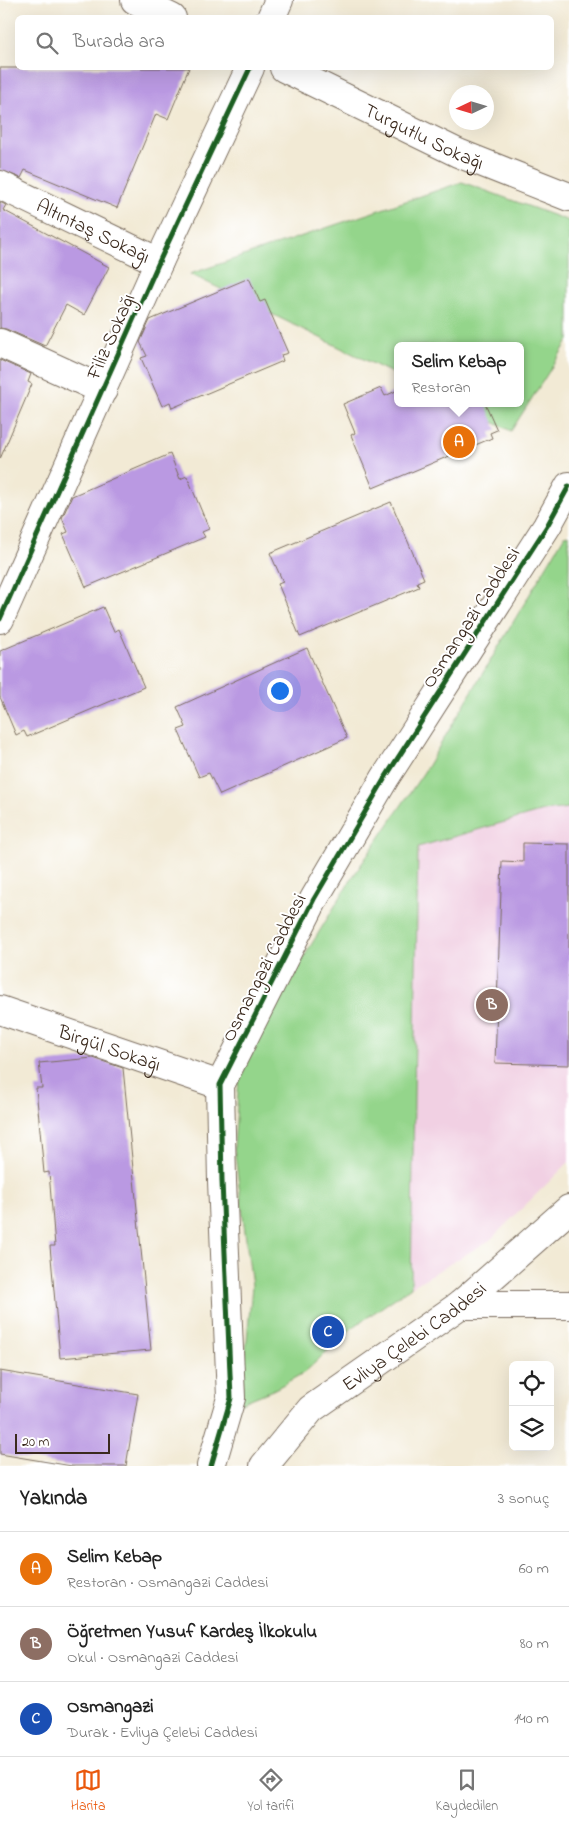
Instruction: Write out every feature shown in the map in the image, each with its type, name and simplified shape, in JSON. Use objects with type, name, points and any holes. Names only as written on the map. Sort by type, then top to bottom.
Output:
[{"type":"street","points":[[135,0],[166,15]]},
{"type":"street","points":[[272,15],[278,0]]},
{"type":"street","name":"Filiz Sokağı","points":[[0,619],[159,262],[249,70]]},
{"type":"street","name":"Turgutlu Sokağı","points":[[288,70],[458,153],[569,198]]},
{"type":"street","name":"Altıntaş Sokağı","points":[[0,185],[159,262]]},
{"type":"street","points":[[0,343],[103,390]]},
{"type":"street","name":"Osmangazi Caddesi","points":[[211,1466],[230,1398],[220,1085],[314,899],[385,778],[547,526],[569,486]]},
{"type":"street","name":"Birgül Sokağı","points":[[0,1010],[220,1085]]},
{"type":"street","name":"Evliya Çelebi Caddesi","points":[[264,1466],[311,1408],[460,1305],[569,1209]]},
{"type":"street","points":[[460,1305],[569,1306]]},
{"type":"shaded area","points":[[569,808],[569,1162],[490,1240],[411,1287],[418,847],[543,811]]},
{"type":"green space","points":[[462,182],[569,221],[569,340],[511,431],[462,407],[524,407],[524,342],[394,342],[394,374],[190,274]]},
{"type":"green space","points":[[569,534],[569,808],[543,811],[418,847],[411,1287],[352,1328],[305,1372],[275,1389],[241,1403],[252,1286],[234,1147],[239,1079],[272,1009],[352,878],[424,772],[565,535]]},
{"type":"building","points":[[0,68],[15,68],[15,70],[188,70],[168,119],[156,114],[117,208],[25,170],[21,178],[0,170]]},
{"type":"building","points":[[0,202],[6,205],[3,210],[109,267],[84,315],[66,305],[45,346],[0,328]]},
{"type":"building","points":[[249,278],[260,302],[265,300],[288,353],[281,355],[283,361],[172,408],[170,402],[162,406],[141,358],[147,356],[140,342],[150,320]]},
{"type":"building","points":[[0,360],[31,374],[28,382],[32,384],[0,459]]},
{"type":"building","points":[[381,388],[385,396],[394,392],[394,407],[487,407],[497,430],[490,433],[492,438],[373,488],[351,435],[355,433],[343,404]]},
{"type":"building","points":[[170,454],[180,479],[187,476],[209,529],[202,532],[205,537],[86,587],[63,534],[68,532],[62,518],[72,496]]},
{"type":"building","points":[[391,502],[424,579],[417,582],[419,587],[300,637],[278,584],[283,582],[270,553]]},
{"type":"building","points":[[103,607],[114,632],[119,629],[144,687],[27,737],[24,731],[16,735],[0,697],[0,651]]},
{"type":"building","points":[[307,648],[347,738],[220,795],[209,773],[199,777],[178,730],[186,727],[177,707]]},
{"type":"building","points":[[523,843],[569,844],[569,1065],[495,1063],[502,861],[523,862]]},
{"type":"building","points":[[93,1058],[123,1068],[151,1350],[60,1358],[50,1246],[55,1246],[49,1172],[44,1173],[36,1088],[42,1088],[39,1063]]},
{"type":"building","points":[[0,1371],[138,1394],[126,1466],[72,1466],[0,1454]]},
{"type":"cycle path","points":[[0,619],[159,262],[249,70]]},
{"type":"cycle path","points":[[211,1466],[231,1398],[220,1085],[314,899],[385,778],[547,526],[569,486]]},
{"type":"place","name":"Selim Kebap","points":[[459,442]]},
{"type":"place","name":"Öğretmen Yusuf Kardeş İlkokulu","points":[[492,1005]]},
{"type":"place","name":"Osmangazi","points":[[328,1332]]}]
